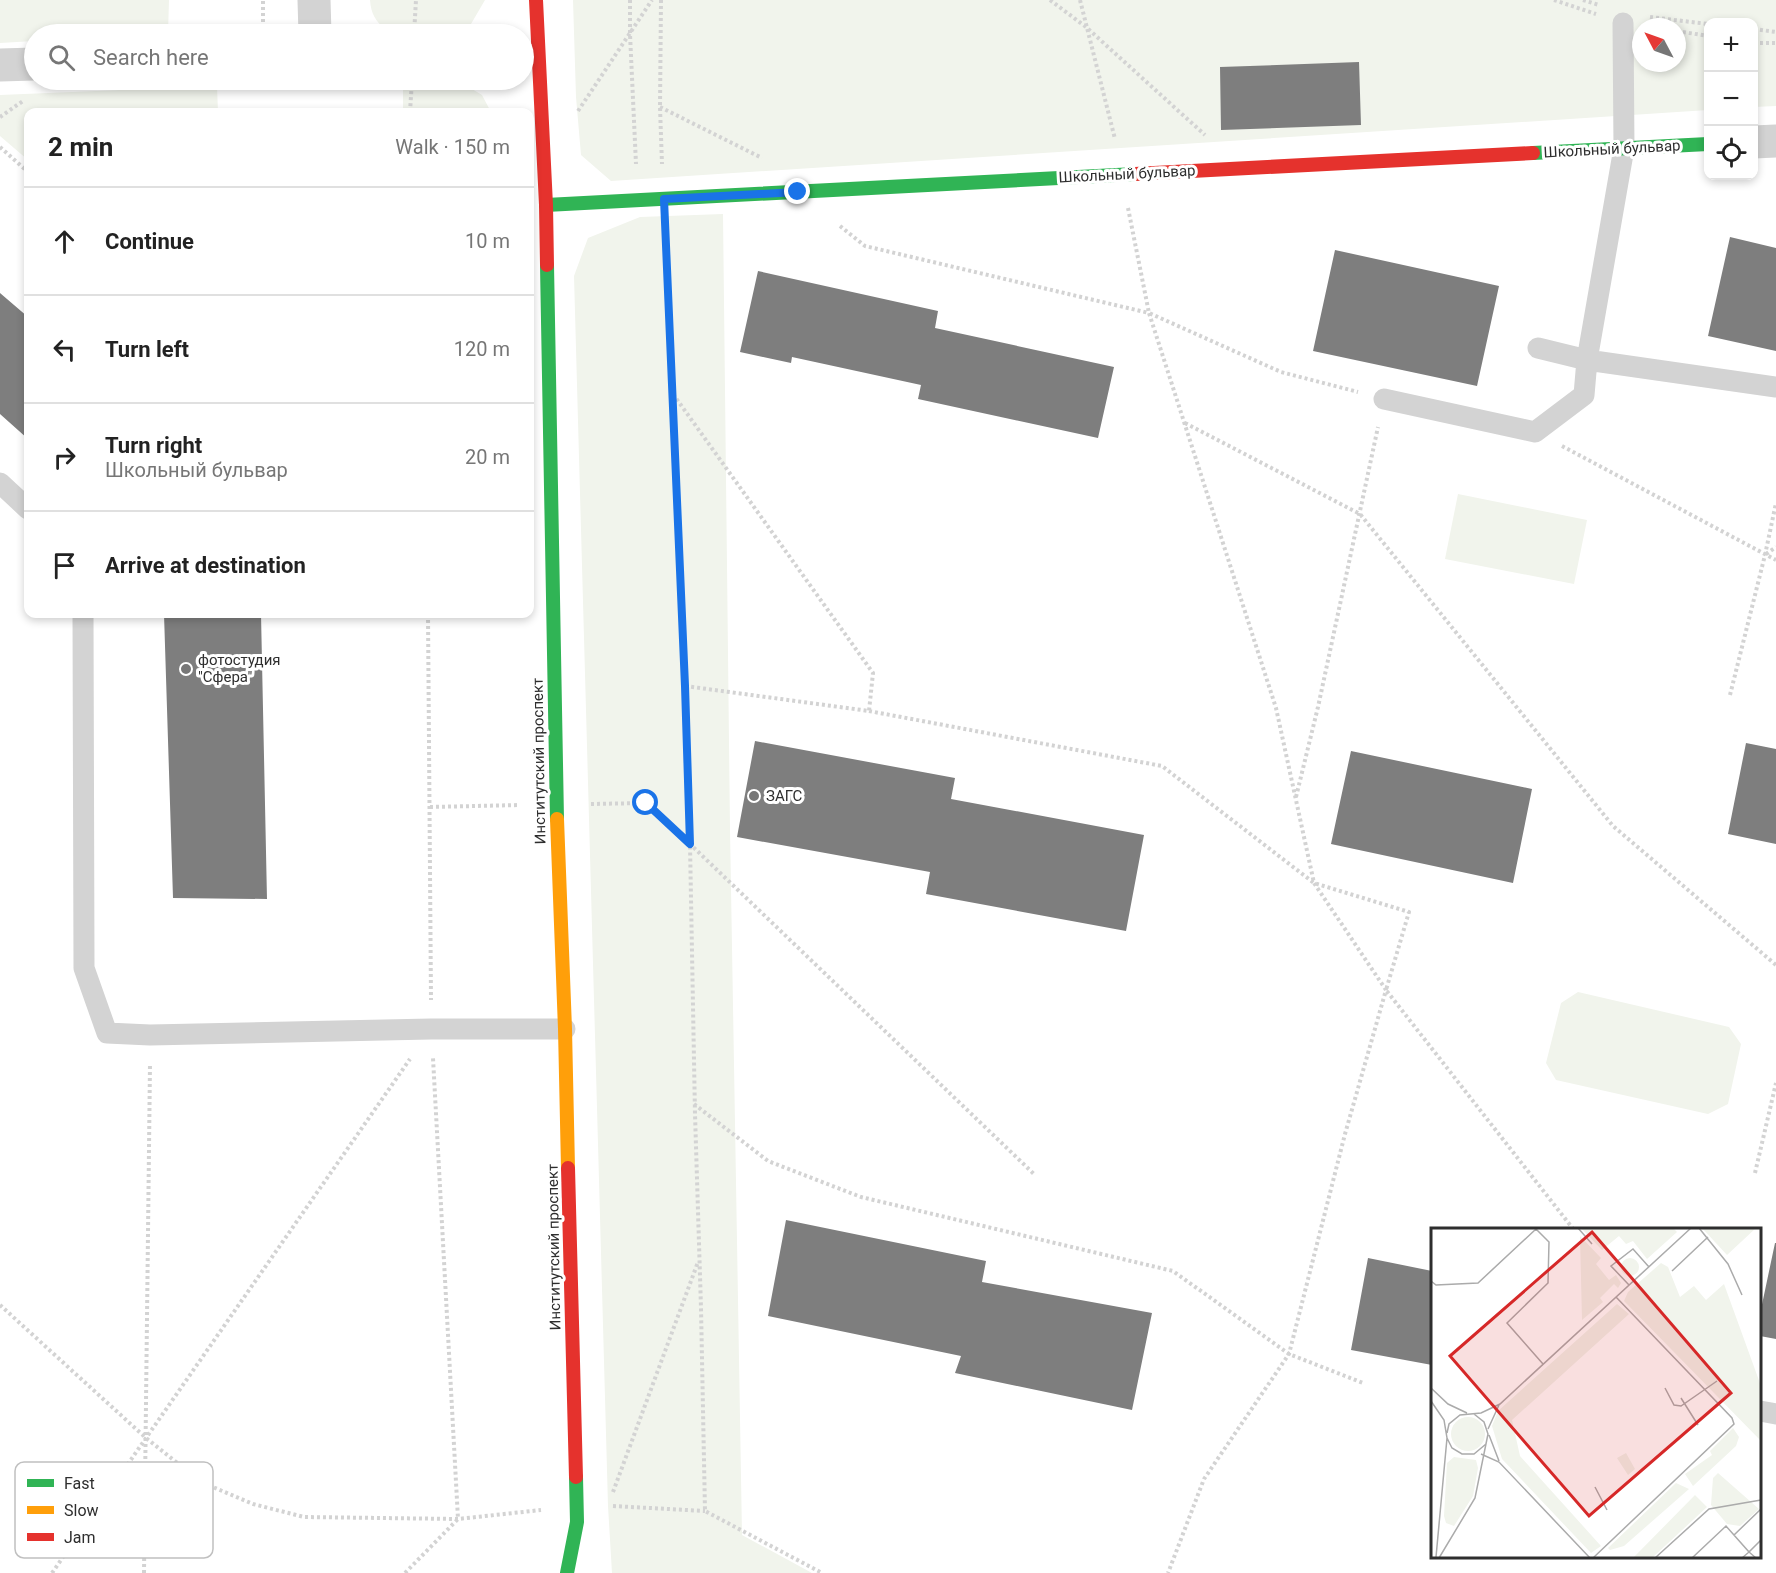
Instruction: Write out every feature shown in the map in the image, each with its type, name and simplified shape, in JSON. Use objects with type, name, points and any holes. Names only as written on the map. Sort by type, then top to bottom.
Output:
[{"type":"main road","name":"Институтский проспект","points":[[534,24],[536,0]]},
{"type":"main road","name":"Институтский проспект","points":[[534,75],[542,116],[546,205],[556,805],[565,1029],[577,1522]]},
{"type":"main road","name":"Школьный бульвар","points":[[546,205],[1704,144]]},
{"type":"main road","points":[[577,1522],[586,1552]]},
{"type":"main road","points":[[567,1573],[577,1522]]},
{"type":"street","points":[[315,0],[315,24]]},
{"type":"street","points":[[0,65],[24,64]]},
{"type":"street","points":[[1758,142],[1776,141]]},
{"type":"lane","points":[[1384,399],[1535,432],[1584,395],[1587,360],[1624,148],[1623,23]]},
{"type":"lane","points":[[1538,348],[1587,360],[1776,387]]},
{"type":"lane","points":[[0,483],[24,505]]},
{"type":"lane","points":[[83,618],[84,968],[107,1033],[150,1035],[431,1029],[565,1029]]},
{"type":"lane","points":[[1761,1411],[1776,1414]]},
{"type":"path","points":[[263,0],[263,24]]},
{"type":"path","points":[[415,24],[416,0]]},
{"type":"path","points":[[630,0],[638,200]]},
{"type":"path","points":[[578,111],[652,0]]},
{"type":"path","points":[[662,0],[660,107],[685,686],[705,1511]]},
{"type":"path","points":[[1050,0],[1086,27],[1209,140]]},
{"type":"path","points":[[1080,0],[1115,141],[1149,313],[1276,708],[1314,883]]},
{"type":"path","points":[[1758,30],[1776,32]]},
{"type":"path","points":[[1686,32],[1704,35]]},
{"type":"path","points":[[1758,43],[1776,43]]},
{"type":"path","points":[[410,108],[411,90]]},
{"type":"path","points":[[0,147],[24,168]]},
{"type":"path","points":[[763,158],[798,192],[865,246],[1149,313],[1281,372],[1384,399],[1318,707],[1296,798]]},
{"type":"path","points":[[672,393],[873,673],[869,711]]},
{"type":"path","points":[[1184,423],[1360,514],[1613,826],[1776,965]]},
{"type":"path","points":[[1535,432],[1776,560]]},
{"type":"path","points":[[1730,695],[1776,503]]},
{"type":"path","points":[[1765,555],[1776,547]]},
{"type":"path","points":[[405,1573],[458,1520],[431,1029],[428,618]]},
{"type":"path","points":[[685,686],[869,711],[1162,766],[1314,883],[1386,990],[1572,1228]]},
{"type":"path","points":[[430,807],[646,803],[1035,1175]]},
{"type":"path","points":[[1168,1573],[1204,1479],[1289,1354],[1346,1134],[1409,912],[1314,883]]},
{"type":"path","points":[[129,1462],[431,1029]]},
{"type":"path","points":[[146,1462],[150,1035]]},
{"type":"path","points":[[1755,1173],[1776,1083]]},
{"type":"path","points":[[694,1104],[768,1161],[861,1197],[1173,1271],[1289,1354],[1363,1383]]},
{"type":"path","points":[[612,1494],[700,1258]]},
{"type":"path","points":[[0,1305],[146,1438],[176,1462]]},
{"type":"path","points":[[213,1487],[253,1504],[304,1516],[458,1520],[541,1510]]},
{"type":"path","points":[[608,1506],[705,1511],[822,1573]]},
{"type":"path","points":[[52,1573],[62,1558]]},
{"type":"path","points":[[144,1558],[144,1573]]},
{"type":"shaded area","points":[[0,0],[169,0],[168,24],[24,24],[24,42],[0,43]]},
{"type":"shaded area","points":[[370,0],[485,0],[471,24],[381,24],[374,16]]},
{"type":"shaded area","points":[[573,0],[1776,0],[1776,106],[1758,107],[1758,18],[1704,18],[1704,110],[611,181],[581,155],[576,97]]},
{"type":"shaded area","points":[[121,90],[217,90],[218,108],[24,108],[24,157],[0,136],[0,95]]},
{"type":"shaded area","points":[[403,90],[474,90],[482,95],[489,108],[403,108]]},
{"type":"shaded area","points":[[723,214],[730,829],[742,1535],[812,1573],[612,1573],[608,1506],[574,276],[588,238],[640,217]]},
{"type":"shaded area","points":[[1458,494],[1587,520],[1574,584],[1445,559]]},
{"type":"shaded area","points":[[1578,992],[1729,1027],[1741,1044],[1728,1104],[1708,1114],[1556,1080],[1546,1063],[1561,1003]]},
{"type":"building","points":[[1359,62],[1361,125],[1221,130],[1220,67]]},
{"type":"building","points":[[1730,237],[1776,248],[1776,351],[1708,336]]},
{"type":"building","points":[[1335,250],[1499,286],[1477,386],[1313,351]]},
{"type":"building","points":[[758,271],[938,311],[935,328],[1114,367],[1098,438],[918,399],[921,385],[792,357],[791,363],[740,352]]},
{"type":"building","points":[[0,293],[24,314],[24,435],[0,414]]},
{"type":"building","points":[[164,618],[261,618],[267,899],[173,898]]},
{"type":"building","points":[[755,741],[955,778],[951,799],[1144,835],[1126,931],[926,894],[930,872],[737,837]]},
{"type":"building","points":[[1746,743],[1776,749],[1776,844],[1728,834]]},
{"type":"building","points":[[1351,751],[1532,789],[1513,883],[1331,844]]},
{"type":"building","points":[[786,1220],[986,1261],[982,1282],[1152,1313],[1132,1410],[955,1373],[961,1356],[768,1316]]},
{"type":"building","points":[[1776,1243],[1776,1339],[1761,1336],[1761,1309]]},
{"type":"building","points":[[1368,1258],[1431,1271],[1431,1365],[1351,1350]]},
{"type":"traffic: fast","points":[[1533,153],[1704,144]]},
{"type":"traffic: fast","points":[[546,205],[1135,174]]},
{"type":"traffic: fast","points":[[547,265],[557,819]]},
{"type":"traffic: fast","points":[[567,1573],[577,1522],[576,1477]]},
{"type":"traffic: slow","points":[[557,819],[568,1168]]},
{"type":"traffic: jam","points":[[536,0],[547,265]]},
{"type":"traffic: jam","points":[[1135,174],[1533,153]]},
{"type":"traffic: jam","points":[[568,1168],[576,1477]]},
{"type":"place","name":"фотостудия \"Сфера\"","points":[[186,669]]},
{"type":"place","name":"ЗАГС","points":[[754,796]]},
{"type":"route","points":[[646,803],[690,844],[664,199],[798,192]]}]
